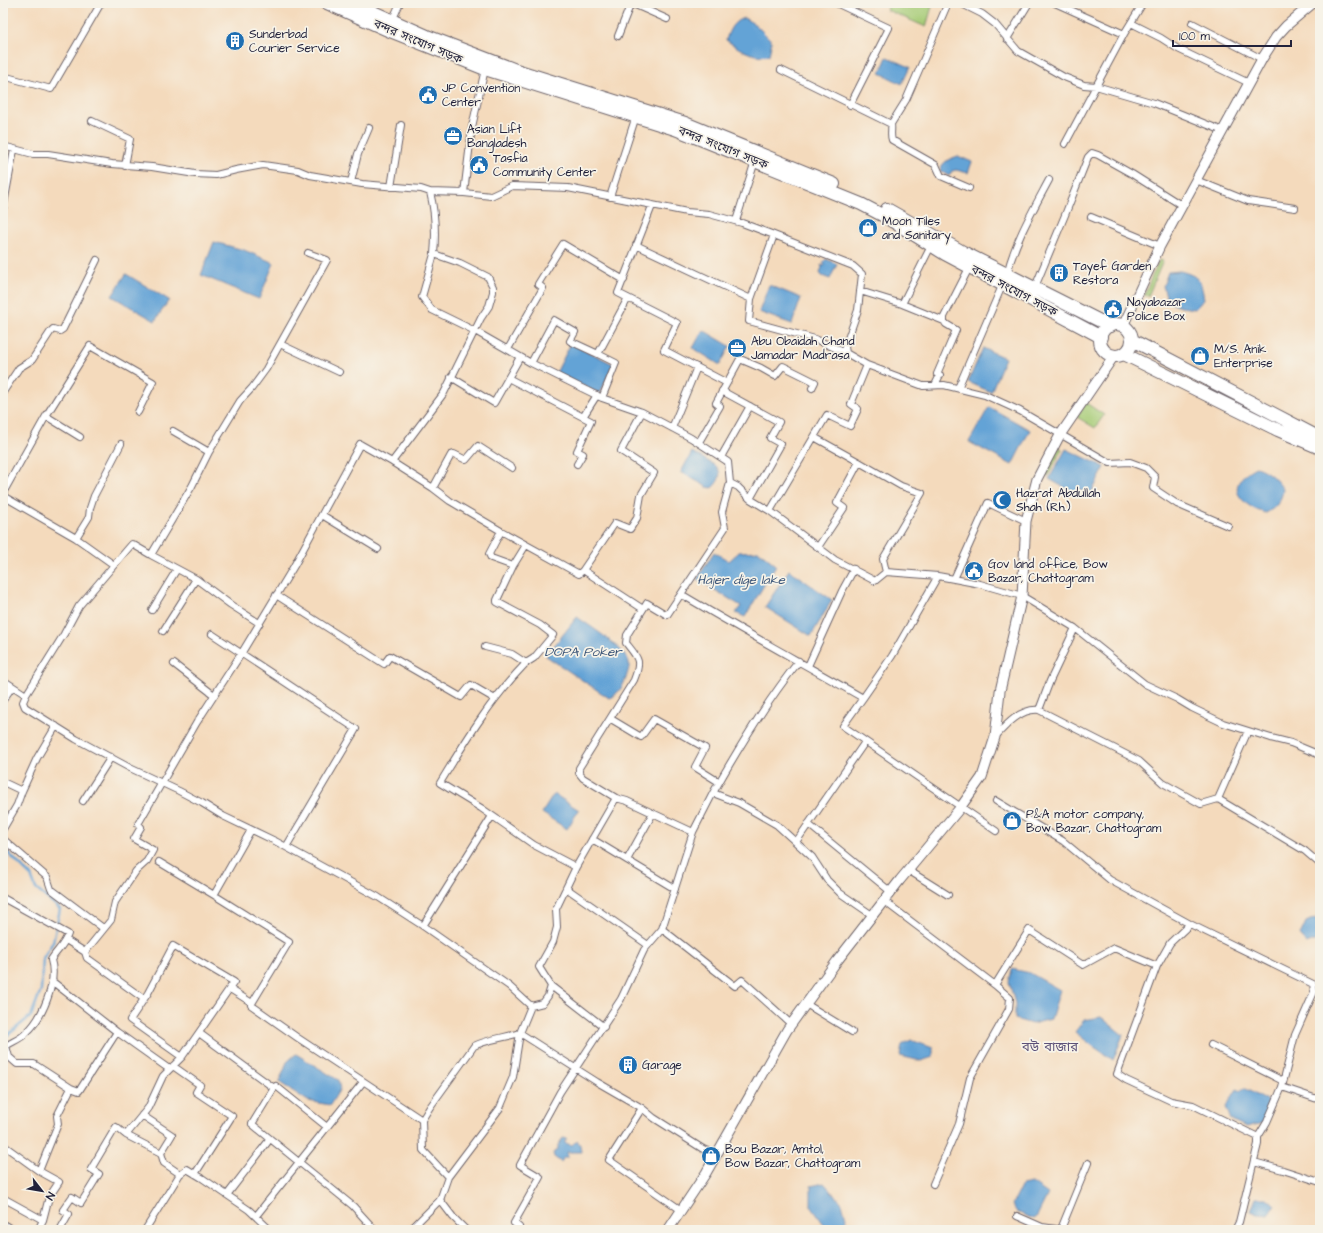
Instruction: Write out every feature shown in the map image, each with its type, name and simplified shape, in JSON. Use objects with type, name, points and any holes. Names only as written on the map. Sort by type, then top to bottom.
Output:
[{"type":"highway","name":"বন্দর সংযোগ সড়ক","points":[[327,3],[390,31],[484,69],[636,116],[699,138],[861,204],[884,216],[969,268],[1100,337]]},
{"type":"highway","name":"বন্দর সংযোগ সড়ক","points":[[353,3],[427,36],[516,70],[685,123],[720,136],[864,197],[963,252],[1110,326]]},
{"type":"highway","points":[[1320,438],[1132,340],[1128,331],[1123,326],[1115,324],[1110,326],[1106,328],[1100,337],[1102,347],[1109,354],[1119,355],[1278,430],[1320,448]]},
{"type":"highway","points":[[1119,355],[1130,345],[1132,340]]},
{"type":"street","points":[[3,76],[51,89],[101,3]]},
{"type":"street","points":[[392,21],[400,3]]},
{"type":"street","points":[[618,36],[631,3],[666,19]]},
{"type":"street","points":[[836,3],[889,28],[850,104]]},
{"type":"street","points":[[948,3],[906,100],[891,124],[892,128],[890,136],[892,140],[936,165],[941,176],[969,188]]},
{"type":"street","points":[[960,3],[982,14],[994,24],[1018,51],[1064,78],[1084,85],[1096,86],[1154,103],[1223,131]]},
{"type":"street","points":[[1007,39],[1029,3]]},
{"type":"street","points":[[1055,3],[1124,34]]},
{"type":"street","points":[[1065,144],[1124,34],[1143,3]]},
{"type":"street","points":[[1123,326],[1160,246],[1181,205],[1262,60],[1276,37],[1286,26],[1313,3]]},
{"type":"street","points":[[1192,22],[1262,60]]},
{"type":"street","points":[[1131,23],[1161,38],[1178,49],[1249,83]]},
{"type":"street","points":[[464,193],[472,127],[484,69]]},
{"type":"street","points":[[781,70],[891,124]]},
{"type":"street","points":[[610,197],[636,116]]},
{"type":"street","points":[[92,121],[130,139],[125,166]]},
{"type":"street","points":[[391,187],[401,124]]},
{"type":"street","points":[[351,182],[358,154],[369,128]]},
{"type":"street","points":[[3,146],[34,154],[48,154],[125,166],[152,167],[179,173],[216,175],[263,165],[298,170],[310,175],[351,182],[421,189],[430,192],[464,193],[491,196],[512,186],[568,188],[652,206],[710,214],[736,221],[854,266],[862,274],[858,310],[845,347],[846,354]]},
{"type":"street","points":[[3,210],[14,150]]},
{"type":"street","points":[[1035,288],[1088,157],[1092,153],[1132,174],[1181,205]]},
{"type":"street","points":[[736,221],[755,161]]},
{"type":"street","points":[[1006,274],[1032,212],[1049,180]]},
{"type":"street","points":[[1196,180],[1248,201],[1295,208]]},
{"type":"street","points":[[430,192],[435,220],[434,254],[422,297],[432,310],[475,331],[531,363],[599,397],[642,412],[699,442],[728,462],[730,483],[722,512],[725,528],[667,615],[647,603],[627,635],[626,643],[638,660],[638,670],[634,680],[611,719],[579,768],[579,773],[583,778],[616,798],[627,801],[693,832]]},
{"type":"street","points":[[652,206],[618,293],[676,322],[664,350],[727,383]]},
{"type":"street","points":[[1091,217],[1160,246]]},
{"type":"street","points":[[774,235],[752,299],[749,321],[815,339],[867,365],[923,386],[935,385],[958,388],[985,395],[1020,411],[1110,463],[1130,462],[1146,468],[1155,477],[1153,488],[1177,504],[1228,526]]},
{"type":"street","points":[[508,349],[543,288],[538,284],[563,244],[624,280]]},
{"type":"street","points":[[636,245],[752,299]]},
{"type":"street","points":[[902,304],[931,246]]},
{"type":"street","points":[[152,555],[192,486],[209,452],[240,401],[252,388],[266,368],[326,260],[308,253]]},
{"type":"street","points":[[392,462],[444,393],[481,318],[489,306],[493,292],[493,287],[488,277],[466,266],[434,254]]},
{"type":"street","points":[[3,392],[19,368],[32,360],[51,331],[60,331],[63,329],[97,260]]},
{"type":"street","points":[[944,321],[944,317],[969,268]]},
{"type":"street","points":[[958,388],[1002,286]]},
{"type":"street","points":[[860,292],[902,304],[944,321],[956,330],[937,374],[940,375],[935,385]]},
{"type":"street","points":[[598,354],[628,298]]},
{"type":"street","points":[[531,363],[554,320],[575,332],[570,341],[616,363],[599,397],[583,417]]},
{"type":"street","points":[[280,344],[339,372]]},
{"type":"street","points":[[114,565],[76,538],[3,494],[46,416],[90,346],[153,382],[138,412]]},
{"type":"street","points":[[668,1230],[706,1173],[792,1024],[872,915],[960,808],[982,777],[995,737],[1000,691],[1022,596],[1026,521],[1037,478],[1060,435],[1119,355]]},
{"type":"street","points":[[451,377],[494,403],[520,357]]},
{"type":"street","points":[[699,442],[720,406],[716,403],[740,359],[775,376],[783,366],[815,382],[812,388]]},
{"type":"street","points":[[770,511],[827,415],[850,426],[858,409],[851,404],[867,365]]},
{"type":"street","points":[[672,428],[697,367]]},
{"type":"street","points":[[508,378],[591,421],[577,451],[583,454],[577,464]]},
{"type":"street","points":[[722,391],[779,422],[770,438],[781,444],[750,499]]},
{"type":"street","points":[[721,457],[750,406]]},
{"type":"street","points":[[85,952],[111,920],[115,902],[136,871],[147,861],[153,850],[134,839],[141,827],[138,824],[196,722],[260,624],[294,566],[360,444],[392,462],[501,531],[579,574],[615,522],[630,529],[637,518],[640,495],[654,473],[621,451],[642,412]]},
{"type":"street","points":[[46,416],[80,436]]},
{"type":"street","points":[[173,431],[209,452]]},
{"type":"street","points":[[814,437],[901,486],[922,493],[883,559],[886,572]]},
{"type":"street","points":[[76,538],[89,517],[94,496],[121,444]]},
{"type":"street","points":[[433,488],[451,455],[454,454],[466,460],[478,446],[512,468]]},
{"type":"street","points":[[818,547],[844,508],[837,503],[859,462]]},
{"type":"street","points":[[730,483],[835,560],[875,581],[886,572],[938,576],[980,584],[1022,596],[1075,628],[1145,684],[1177,698],[1223,723],[1292,743],[1320,755]]},
{"type":"street","points":[[954,579],[988,503],[1026,521]]},
{"type":"street","points":[[322,515],[378,549]]},
{"type":"street","points":[[501,531],[489,554],[491,558],[513,566]]},
{"type":"street","points":[[260,624],[196,579],[132,544],[79,606],[23,702],[25,707],[141,775],[179,791],[223,816],[286,847],[378,897],[423,926],[508,986],[531,1006]]},
{"type":"street","points":[[526,545],[513,566],[497,600],[498,602],[540,625],[553,636],[534,658],[526,663],[507,683],[473,729],[440,783],[534,845],[576,867]]},
{"type":"street","points":[[152,610],[177,569]]},
{"type":"street","points":[[808,666],[842,591],[854,569]]},
{"type":"street","points":[[583,570],[643,609]]},
{"type":"street","points":[[938,576],[892,656],[843,726],[996,832]]},
{"type":"street","points":[[163,631],[196,579]]},
{"type":"street","points":[[681,594],[725,621],[863,698]]},
{"type":"street","points":[[276,595],[384,664],[390,656],[461,697],[471,685],[495,699]]},
{"type":"street","points":[[1039,710],[1050,681],[1075,628]]},
{"type":"street","points":[[212,634],[240,654],[356,729],[286,847]]},
{"type":"street","points":[[485,647],[512,654],[526,663]]},
{"type":"street","points":[[517,1230],[519,1227],[514,1223],[540,1177],[520,1165],[560,1092],[621,999],[644,950],[662,929],[693,832],[719,782],[734,755],[782,682],[799,661]]},
{"type":"street","points":[[174,664],[214,695]]},
{"type":"street","points":[[3,680],[26,695]]},
{"type":"street","points":[[3,700],[12,687]]},
{"type":"street","points":[[995,737],[1009,722],[1032,709],[1039,710],[1139,761],[1163,783],[1201,804],[1218,799],[1305,852],[1320,864]]},
{"type":"street","points":[[611,719],[641,737],[654,719],[705,748],[695,767],[719,782]]},
{"type":"street","points":[[3,829],[17,805],[37,758],[56,726]]},
{"type":"street","points":[[1218,799],[1248,731]]},
{"type":"street","points":[[796,842],[865,742]]},
{"type":"street","points":[[83,801],[111,757]]},
{"type":"street","points":[[3,782],[22,791]]},
{"type":"street","points":[[713,793],[739,803],[777,825],[812,857],[827,880],[836,889],[872,915]]},
{"type":"street","points":[[604,1026],[551,986],[539,968],[552,942],[557,927],[556,909],[576,867],[616,798]]},
{"type":"street","points":[[996,801],[1063,841],[1110,880],[1190,924],[1312,984],[1314,992],[1295,1035],[1282,1084],[1268,1122],[1258,1137],[1254,1162],[1239,1222],[1235,1230]]},
{"type":"street","points":[[627,860],[653,813]]},
{"type":"street","points":[[423,926],[492,816]]},
{"type":"street","points":[[808,824],[891,892]]},
{"type":"street","points":[[214,895],[251,830]]},
{"type":"street","points":[[3,839],[47,877],[51,889],[103,928]]},
{"type":"street","points":[[592,839],[675,889]]},
{"type":"street","points":[[159,862],[289,942],[252,1002]]},
{"type":"street","points":[[908,870],[948,895]]},
{"type":"street","points":[[566,888],[648,945]]},
{"type":"street","points":[[3,898],[68,934],[59,951],[51,960],[53,982],[42,1011],[33,1027],[24,1035],[4,1045],[9,1057],[18,1064],[34,1064],[71,1088],[79,1091],[117,1032]]},
{"type":"street","points":[[884,901],[996,985],[1010,998],[1009,1009],[970,1078],[959,1124],[933,1184]]},
{"type":"street","points":[[1190,924],[1170,943],[1157,966],[1117,1074],[1126,1080],[1171,1101],[1193,1105],[1258,1137]]},
{"type":"street","points":[[662,929],[735,986],[742,980],[792,1024]]},
{"type":"street","points":[[996,985],[1029,930],[1083,965],[1114,948],[1157,966]]},
{"type":"street","points":[[66,940],[85,952],[87,958],[144,999]]},
{"type":"street","points":[[126,1135],[148,1108],[163,1076],[182,1057],[234,982],[174,946],[144,999],[130,1020],[182,1057]]},
{"type":"street","points":[[53,982],[117,1032],[171,1068],[200,1085],[196,1092],[232,1116],[195,1174]]},
{"type":"street","points":[[531,1006],[543,1003],[548,996],[551,986]]},
{"type":"street","points":[[230,989],[252,1002],[251,1005],[256,1009],[363,1082],[422,1120]]},
{"type":"street","points":[[806,1004],[852,1032]]},
{"type":"street","points":[[410,1230],[440,1200],[448,1177],[500,1108],[513,1077],[520,1032],[531,1006]]},
{"type":"street","points":[[520,1032],[531,1041],[642,1108],[654,1118],[703,1149],[716,1155]]},
{"type":"street","points":[[448,1177],[422,1150],[422,1120],[474,1046],[485,1041],[505,1038],[520,1032]]},
{"type":"street","points":[[199,1033],[274,1088],[276,1086],[327,1127]]},
{"type":"street","points":[[1211,1045],[1282,1084],[1320,1100]]},
{"type":"street","points":[[256,1216],[363,1082]]},
{"type":"street","points":[[39,1170],[58,1124],[57,1116],[71,1088]]},
{"type":"street","points":[[274,1088],[252,1124],[353,1206],[375,1230]]},
{"type":"street","points":[[642,1108],[609,1160],[680,1210]]},
{"type":"street","points":[[142,1115],[172,1135],[161,1153]]},
{"type":"street","points":[[60,1230],[69,1214],[63,1210],[72,1197],[81,1203],[99,1174],[91,1169],[116,1127],[126,1135],[161,1153],[164,1163],[180,1174]]},
{"type":"street","points":[[227,1195],[270,1139]]},
{"type":"street","points":[[3,1145],[59,1182],[49,1197],[43,1220],[38,1230]]},
{"type":"street","points":[[1254,1162],[1320,1182]]},
{"type":"street","points":[[1017,1216],[1042,1227],[1062,1230],[1088,1163]]},
{"type":"street","points":[[145,1230],[180,1174],[187,1169],[256,1216],[270,1230]]},
{"type":"street","points":[[3,1198],[43,1220]]},
{"type":"street","points":[[440,1200],[453,1217],[466,1230]]},
{"type":"street","points":[[3,1224],[14,1230]]},
{"type":"green space","points":[[889,3],[933,3],[926,27],[887,10]]},
{"type":"green space","points":[[1159,260],[1163,261],[1148,296],[1144,295]]},
{"type":"green space","points":[[1086,403],[1104,415],[1095,428],[1077,417]]},
{"type":"green space","points":[[1059,447],[1062,449],[1048,476],[1045,475]]},
{"type":"water","points":[[744,18],[756,25],[772,41],[769,55],[763,56],[752,54],[726,40],[732,26],[740,19]]},
{"type":"water","points":[[887,57],[910,67],[902,84],[880,73]]},
{"type":"water","points":[[958,156],[972,162],[968,173],[956,170],[952,171],[949,176],[940,171],[944,163],[949,159]]},
{"type":"water","points":[[214,242],[244,250],[274,263],[259,299],[201,275]]},
{"type":"water","points":[[826,259],[837,264],[830,279],[822,276],[820,273],[822,267],[821,265],[824,266],[825,264],[823,262]]},
{"type":"water","points":[[1180,271],[1195,277],[1202,287],[1204,299],[1195,309],[1181,307],[1168,302],[1163,286],[1168,272]]},
{"type":"water","points":[[126,274],[169,300],[155,321],[112,296]]},
{"type":"water","points":[[769,285],[801,298],[792,324],[759,312]]},
{"type":"water","points":[[703,330],[730,346],[720,365],[693,348]]},
{"type":"water","points":[[571,343],[613,364],[600,394],[556,373]]},
{"type":"water","points":[[983,348],[1005,358],[991,392],[968,382]]},
{"type":"water","points":[[989,407],[1030,430],[1012,465],[969,442]]},
{"type":"water","points":[[1066,449],[1105,467],[1090,495],[1079,489],[1076,494],[1049,479]]},
{"type":"water","points":[[692,452],[716,466],[718,469],[720,475],[717,483],[712,488],[707,487],[681,472]]},
{"type":"water","points":[[1256,467],[1271,476],[1283,489],[1278,503],[1273,509],[1266,513],[1250,506],[1240,497],[1237,489],[1242,477]]},
{"type":"water","name":"Hajer dige lake","points":[[759,551],[776,565],[745,617],[736,613],[741,606],[697,579],[714,552],[729,561],[739,552]]},
{"type":"water","name":"Hajer dige lake","points":[[789,570],[832,600],[811,636],[765,607]]},
{"type":"water","name":"DOPA Poker","points":[[577,617],[615,645],[627,658],[629,666],[625,681],[617,693],[612,697],[609,698],[546,656]]},
{"type":"water","points":[[554,794],[579,810],[567,829],[542,813]]},
{"type":"water","points":[[1315,918],[1320,923],[1320,938],[1306,944],[1300,935],[1306,922]]},
{"type":"water","points":[[1012,969],[1030,973],[1060,990],[1051,1019],[1032,1024],[1015,1019],[1015,1003],[1009,982]]},
{"type":"water","points":[[1101,1017],[1123,1035],[1113,1060],[1075,1032],[1084,1020]]},
{"type":"water","points":[[911,1040],[933,1048],[933,1057],[921,1061],[900,1056],[902,1045]]},
{"type":"water","points":[[296,1054],[338,1080],[340,1089],[330,1105],[308,1101],[279,1082],[287,1062]]},
{"type":"water","points":[[1244,1088],[1271,1103],[1267,1122],[1246,1127],[1231,1120],[1226,1107],[1237,1089],[1240,1091]]},
{"type":"water","points":[[563,1138],[567,1139],[564,1142],[572,1145],[577,1140],[580,1145],[581,1152],[567,1152],[568,1157],[564,1157],[561,1162],[554,1157],[553,1153],[558,1150],[558,1145]]},
{"type":"water","points":[[824,1183],[842,1203],[847,1222],[840,1230],[830,1230],[811,1206],[811,1186]]},
{"type":"water","points":[[1032,1183],[1048,1194],[1037,1216],[1033,1219],[1017,1212],[1012,1205],[1022,1185]]},
{"type":"water","points":[[1256,1198],[1267,1198],[1275,1205],[1269,1215],[1258,1214],[1251,1211]]},
{"type":"waterway","points":[[3,848],[31,876],[36,889],[60,909],[53,942],[43,958],[41,990],[31,1016],[3,1039]]},
{"type":"place","name":"Sunderbad Courier Service","points":[[235,41]]},
{"type":"place","name":"JP Convention Center","points":[[428,95]]},
{"type":"place","name":"Asian Lift Bangladesh","points":[[453,136]]},
{"type":"place","name":"Tasfia Community Center","points":[[479,165]]},
{"type":"place","name":"Moon Tiles and Sanitary","points":[[868,228]]},
{"type":"place","name":"Tayef Garden Restora","points":[[1059,273]]},
{"type":"place","name":"Nayabazar Police Box","points":[[1113,309]]},
{"type":"place","name":"Abu Obaidah Chand Jamadar Madrasa","points":[[737,348]]},
{"type":"place","name":"M/S. Anik Enterprise","points":[[1200,356]]},
{"type":"place","name":"Hazrat Abdullah Shah (Rh.)","points":[[1002,500]]},
{"type":"place","name":"Gov land office, Bow Bazar, Chattogram","points":[[974,571]]},
{"type":"place","name":"P&A motor company, Bow Bazar, Chattogram","points":[[1012,821]]},
{"type":"place","name":"Garage","points":[[628,1065]]},
{"type":"place","name":"Bou Bazar, Amtol, Bow Bazar, Chattogram","points":[[711,1156]]},
{"type":"district","name":"বউ বাজার","points":[[1050,1047]]}]
